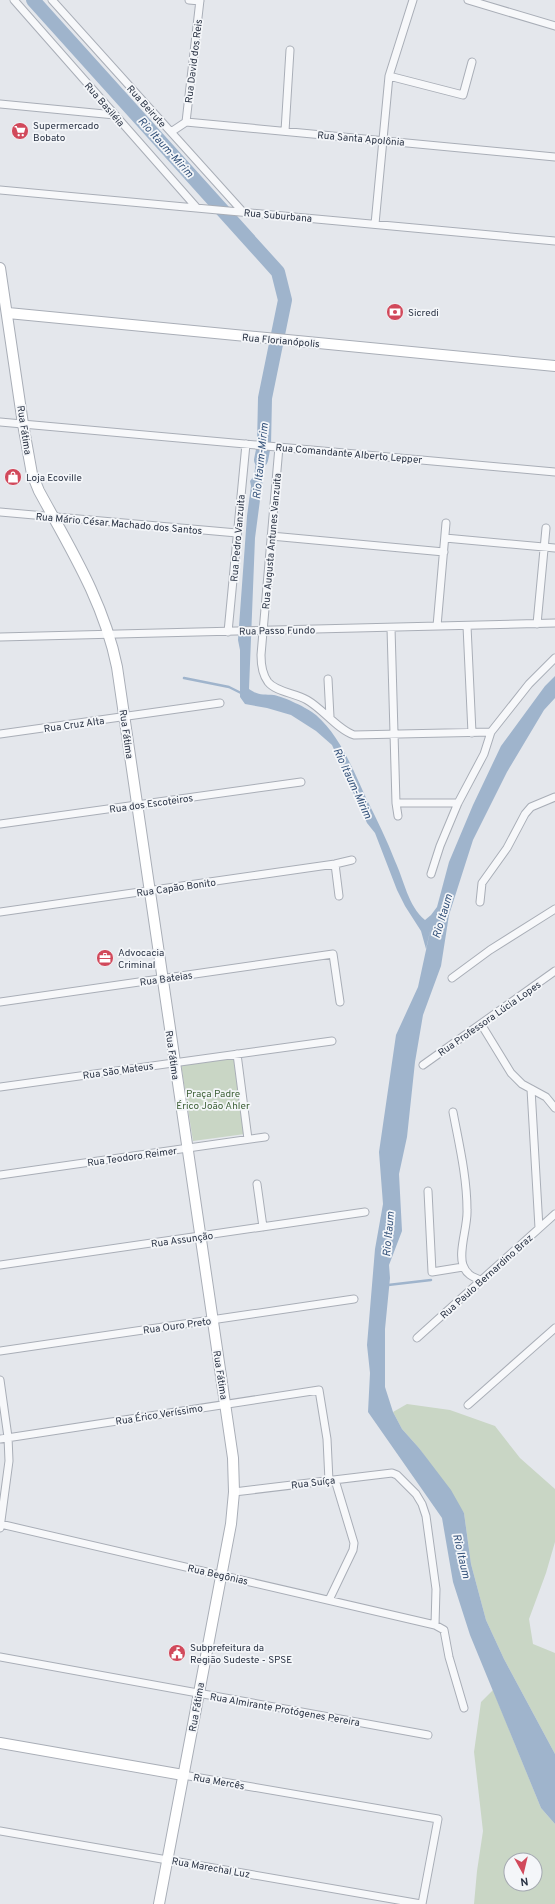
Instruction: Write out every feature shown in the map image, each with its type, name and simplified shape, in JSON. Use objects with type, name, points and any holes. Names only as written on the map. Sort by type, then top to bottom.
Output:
[{"type":"main road","name":"Rua Fátima","points":[[0,268],[8,313],[23,424],[32,474],[53,517],[93,590],[110,634],[117,667],[186,1148],[231,1441],[234,1492],[230,1524],[159,1904]]},
{"type":"main road","name":"Rua Florianópolis","points":[[8,313],[555,366]]},
{"type":"main road","name":"Rua Mercês","points":[[0,1743],[184,1775]]},
{"type":"street","name":"Rua Basiléia","points":[[14,0],[198,208]]},
{"type":"street","name":"Rua Beirute","points":[[52,0],[243,212]]},
{"type":"street","points":[[189,0],[200,1]]},
{"type":"street","points":[[375,224],[389,76],[413,0]]},
{"type":"street","points":[[468,0],[555,26]]},
{"type":"street","name":"Rua David dos Reis","points":[[186,122],[200,1]]},
{"type":"street","points":[[285,131],[290,50]]},
{"type":"street","points":[[389,76],[463,95],[472,62]]},
{"type":"street","points":[[0,104],[115,115]]},
{"type":"street","points":[[171,132],[186,122]]},
{"type":"street","name":"Rua Santa Apolônia","points":[[186,122],[555,156]]},
{"type":"street","name":"Rua Suburbana","points":[[0,190],[555,241]]},
{"type":"street","name":"Rua Comandante Alberto Lepper","points":[[0,422],[555,472]]},
{"type":"street","name":"Rua Pedro Vanzuita","points":[[231,632],[246,444]]},
{"type":"street","name":"Rua Augusta Antunes Vanzuita","points":[[276,447],[271,536],[260,631],[261,666],[268,682],[274,687],[307,699],[345,731],[354,735],[491,732]]},
{"type":"street","name":"Rua Mário César Machado dos Santos","points":[[0,512],[238,533]]},
{"type":"street","points":[[437,626],[446,523]]},
{"type":"street","points":[[536,624],[546,528]]},
{"type":"street","points":[[271,536],[444,552]]},
{"type":"street","points":[[445,538],[555,548]]},
{"type":"street","name":"Rua Passo Fundo","points":[[0,637],[555,623]]},
{"type":"street","points":[[467,626],[472,733]]},
{"type":"street","points":[[391,628],[396,803],[398,816]]},
{"type":"street","points":[[431,874],[440,846],[458,803],[484,754],[491,732],[529,684],[555,658]]},
{"type":"street","points":[[328,679],[330,717]]},
{"type":"street","name":"Rua Cruz Alta","points":[[0,734],[220,703]]},
{"type":"street","name":"Rua dos Escoteiros","points":[[0,824],[301,782]]},
{"type":"street","points":[[480,902],[482,883],[507,848],[525,814],[532,807],[555,797]]},
{"type":"street","points":[[396,803],[458,803]]},
{"type":"street","name":"Rua Capão Bonito","points":[[0,912],[335,864],[352,860]]},
{"type":"street","points":[[335,864],[339,896]]},
{"type":"street","points":[[452,978],[478,958],[555,909]]},
{"type":"street","name":"Rua Bateias","points":[[0,1002],[333,954],[340,1002]]},
{"type":"street","name":"Rua Professora Lúcia Lopes","points":[[423,1064],[555,971]]},
{"type":"street","points":[[481,1024],[511,1073],[522,1084],[546,1097],[555,1108]]},
{"type":"street","name":"Rua São Mateus","points":[[0,1087],[332,1041]]},
{"type":"street","points":[[237,1054],[248,1139]]},
{"type":"street","points":[[531,1089],[539,1228]]},
{"type":"street","points":[[453,1112],[466,1191],[467,1220],[462,1254],[464,1267],[466,1272],[472,1277],[481,1280]]},
{"type":"street","name":"Rua Teodoro Reimer","points":[[0,1176],[265,1137]]},
{"type":"street","points":[[257,1184],[263,1227]]},
{"type":"street","points":[[428,1191],[432,1272],[464,1267]]},
{"type":"street","name":"Rua Assunção","points":[[0,1265],[365,1212]]},
{"type":"street","name":"Rua Paulo Bernardino Braz","points":[[417,1338],[555,1214]]},
{"type":"street","name":"Rua Ouro Preto","points":[[0,1351],[354,1299]]},
{"type":"street","points":[[468,1405],[555,1328]]},
{"type":"street","points":[[0,1380],[8,1438],[8,1476],[0,1525]]},
{"type":"street","name":"Rua Érico Veríssimo","points":[[0,1439],[319,1390],[332,1480]]},
{"type":"street","name":"Rua Suíça","points":[[234,1492],[392,1473],[397,1475],[416,1494],[422,1504],[426,1516],[436,1589],[435,1625]]},
{"type":"street","points":[[329,1600],[353,1550],[354,1543],[332,1480]]},
{"type":"street","name":"Rua Begônias","points":[[0,1525],[435,1625]]},
{"type":"street","points":[[435,1625],[444,1630],[449,1657],[464,1708]]},
{"type":"street","name":"Rua Almirante Protógenes Pereira","points":[[0,1657],[428,1735]]},
{"type":"street","name":"Rua Mercês","points":[[184,1775],[438,1819],[422,1904]]},
{"type":"street","name":"Rua Marechal Luz","points":[[0,1831],[422,1904]]},
{"type":"green space","name":"Praça Padre Érico João Ahler","points":[[234,1056],[245,1134],[193,1141],[181,1064]]},
{"type":"green space","points":[[407,1404],[450,1410],[495,1426],[520,1458],[555,1489],[555,1542],[546,1573],[529,1619],[533,1644],[555,1653],[555,1754],[504,1659],[486,1620],[471,1564],[464,1513],[419,1448],[402,1429],[393,1412]]},
{"type":"green space","points":[[493,1690],[541,1808],[555,1824],[555,1904],[474,1904],[483,1831],[474,1752],[481,1702]]},
{"type":"water","name":"Rio Itaum","points":[[258,446],[267,447],[255,538],[249,689],[258,694],[278,696],[302,706],[316,715],[333,733],[346,754],[389,845],[410,900],[414,908],[425,920],[437,907],[449,862],[473,805],[501,746],[545,686],[555,676],[555,698],[544,710],[507,772],[473,840],[449,915],[441,966],[423,1015],[415,1062],[407,1137],[399,1174],[402,1231],[389,1265],[390,1278],[385,1329],[385,1387],[393,1412],[402,1429],[419,1448],[451,1490],[464,1513],[471,1564],[486,1620],[504,1659],[555,1754],[555,1824],[541,1808],[470,1635],[453,1582],[442,1518],[368,1412],[370,1373],[367,1345],[375,1249],[383,1204],[379,1152],[396,1035],[418,987],[431,927],[426,949],[421,931],[397,890],[375,833],[367,823],[332,745],[316,731],[291,715],[267,708],[245,704],[240,697],[240,650],[238,640],[247,516],[251,486],[250,481],[254,476]]},
{"type":"waterway","name":"Rio Itaum-Mirim","points":[[33,0],[278,272],[285,300],[265,398],[264,445],[261,460]]},
{"type":"waterway","points":[[184,678],[229,687],[241,693]]},
{"type":"waterway","points":[[388,1285],[431,1280]]},
{"type":"place","name":"Supermercado Bobato","points":[[20,131]]},
{"type":"place","name":"Sicredi","points":[[395,312]]},
{"type":"place","name":"Loja Ecoville","points":[[13,477]]},
{"type":"place","name":"Advocacia Criminal","points":[[105,958]]},
{"type":"place","name":"Subprefeitura da Região Sudeste - SPSE","points":[[177,1653]]}]
